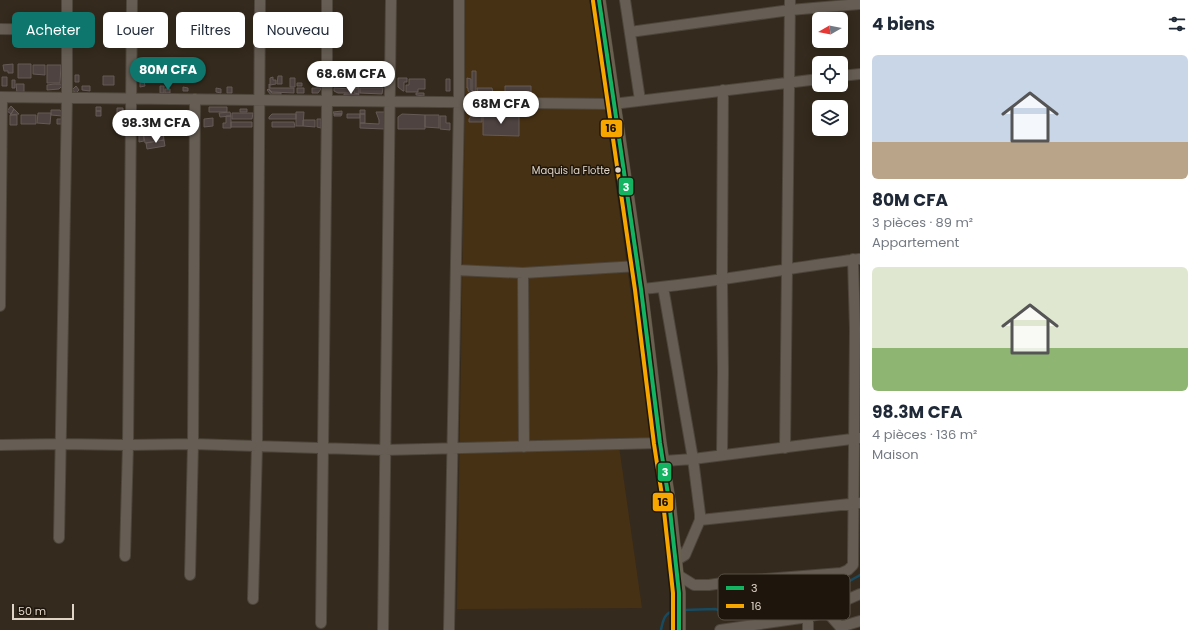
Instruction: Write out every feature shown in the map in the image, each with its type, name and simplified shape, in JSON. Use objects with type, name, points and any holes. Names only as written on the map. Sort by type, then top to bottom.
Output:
[{"type":"main road","points":[[599,0],[638,266],[660,443],[664,462],[675,548],[679,593],[679,630]]},
{"type":"street","points":[[67,0],[67,12]]},
{"type":"street","points":[[125,556],[128,445],[132,0]]},
{"type":"street","points":[[253,599],[257,447],[260,0]]},
{"type":"street","points":[[321,623],[327,0]]},
{"type":"street","points":[[384,630],[391,0]]},
{"type":"street","points":[[449,630],[459,102],[459,0]]},
{"type":"street","points":[[625,0],[640,100]]},
{"type":"street","points":[[630,32],[790,5],[860,4]]},
{"type":"street","points":[[785,448],[790,5]]},
{"type":"street","points":[[0,29],[12,29]]},
{"type":"street","points":[[59,538],[62,444],[67,48]]},
{"type":"street","points":[[848,75],[860,74]]},
{"type":"street","points":[[0,306],[1,97],[614,104],[812,80]]},
{"type":"street","points":[[722,456],[723,90]]},
{"type":"street","points":[[190,575],[193,444],[195,99]]},
{"type":"street","points":[[641,289],[722,280],[787,268],[857,259],[857,503],[853,565],[842,573],[830,574]]},
{"type":"street","points":[[456,270],[523,273],[638,266]]},
{"type":"street","points":[[523,273],[524,447]]},
{"type":"street","points":[[664,287],[693,459],[700,520],[685,555],[680,558],[675,548]]},
{"type":"street","points":[[664,462],[857,439]]},
{"type":"street","points":[[0,445],[193,444],[385,450],[660,443]]},
{"type":"street","points":[[700,520],[857,503]]},
{"type":"street","points":[[678,575],[694,585],[718,584]]},
{"type":"street","points":[[850,598],[860,594]]},
{"type":"street","points":[[720,630],[788,620]]},
{"type":"street","points":[[834,620],[842,628],[860,621]]},
{"type":"shaded area","points":[[465,0],[591,0],[607,100],[465,94]]},
{"type":"shaded area","points":[[465,108],[605,109],[652,446],[619,446],[642,608],[457,609]]},
{"type":"building","points":[[13,64],[13,73],[4,71],[3,65]]},
{"type":"building","points":[[18,64],[31,64],[31,78],[18,78]]},
{"type":"building","points":[[33,65],[45,65],[45,75],[33,74]]},
{"type":"building","points":[[47,65],[61,65],[60,83],[47,83]]},
{"type":"building","points":[[472,71],[476,71],[476,92],[472,90]]},
{"type":"building","points":[[75,75],[79,75],[79,82],[75,82]]},
{"type":"building","points":[[103,76],[114,76],[114,85],[103,85]]},
{"type":"building","points":[[278,76],[282,76],[282,84],[277,84]]},
{"type":"building","points":[[2,77],[7,77],[7,86],[2,86]]},
{"type":"building","points":[[273,77],[273,80],[276,80],[276,84],[270,85],[270,78]]},
{"type":"building","points":[[290,78],[295,78],[295,87],[290,87]]},
{"type":"building","points":[[352,78],[359,78],[359,88],[353,88]]},
{"type":"building","points":[[360,78],[386,78],[386,83],[360,83]]},
{"type":"building","points":[[398,78],[407,78],[407,82],[404,82],[404,91],[398,87]]},
{"type":"building","points":[[467,78],[471,79],[471,90],[479,95],[471,94],[468,91]]},
{"type":"building","points":[[409,79],[425,79],[425,89],[418,89],[418,92],[406,92],[406,85],[409,85]]},
{"type":"building","points":[[446,79],[450,79],[450,91],[446,91]]},
{"type":"building","points":[[12,80],[15,80],[15,88],[12,88]]},
{"type":"building","points":[[140,81],[144,81],[145,86],[140,87]]},
{"type":"building","points":[[297,83],[302,83],[302,86],[297,86]]},
{"type":"building","points":[[16,84],[24,84],[24,93],[17,93]]},
{"type":"building","points":[[62,84],[62,86],[59,89],[47,90],[47,85]]},
{"type":"building","points":[[269,84],[270,88],[294,88],[294,93],[272,92],[269,89]]},
{"type":"building","points":[[76,86],[79,90],[76,93],[72,90]]},
{"type":"building","points":[[82,86],[90,86],[90,91],[82,90]]},
{"type":"building","points":[[160,86],[164,86],[164,93],[160,93]]},
{"type":"building","points":[[505,86],[531,86],[531,97],[505,96]]},
{"type":"building","points":[[183,87],[188,88],[188,91],[183,91]]},
{"type":"building","points":[[227,87],[232,87],[232,93],[227,93]]},
{"type":"building","points":[[216,88],[221,89],[221,93],[216,92]]},
{"type":"building","points":[[297,88],[304,88],[304,93],[297,93]]},
{"type":"building","points":[[312,88],[321,89],[318,93],[312,93]]},
{"type":"building","points":[[334,88],[352,89],[352,93],[338,93],[334,91]]},
{"type":"building","points":[[354,88],[359,88],[359,94],[354,93]]},
{"type":"building","points":[[360,88],[383,88],[382,94],[360,93]]},
{"type":"building","points":[[477,88],[492,88],[493,93],[478,93]]},
{"type":"building","points":[[165,89],[170,89],[170,93],[165,93]]},
{"type":"building","points":[[268,89],[272,93],[281,93],[281,95],[271,95],[267,90]]},
{"type":"building","points":[[416,93],[424,93],[424,96],[416,95]]},
{"type":"building","points":[[344,94],[359,94],[358,97],[344,97]]},
{"type":"building","points":[[11,106],[14,109],[11,114],[7,111]]},
{"type":"building","points":[[96,107],[101,107],[101,111],[96,111]]},
{"type":"building","points":[[209,107],[227,107],[227,112],[209,112]]},
{"type":"building","points":[[117,108],[123,108],[123,114],[117,114]]},
{"type":"building","points":[[14,109],[19,114],[10,115],[11,114]]},
{"type":"building","points":[[240,109],[247,109],[247,112],[240,112]]},
{"type":"building","points":[[51,110],[60,110],[62,116],[51,115]]},
{"type":"building","points":[[360,110],[365,110],[365,114],[360,114]]},
{"type":"building","points":[[96,111],[101,111],[101,116],[96,116]]},
{"type":"building","points":[[141,111],[161,111],[161,116],[141,118],[144,141],[139,142],[139,114]]},
{"type":"building","points":[[342,111],[342,114],[334,114],[333,112]]},
{"type":"building","points":[[178,112],[183,112],[183,118],[178,118]]},
{"type":"building","points":[[230,112],[231,116],[220,117],[219,113]]},
{"type":"building","points":[[296,112],[304,112],[303,126],[296,126]]},
{"type":"building","points":[[376,112],[385,112],[385,129],[360,128],[360,123],[379,124]]},
{"type":"building","points":[[38,113],[51,113],[50,124],[37,123]]},
{"type":"building","points":[[232,113],[253,113],[252,119],[232,119]]},
{"type":"building","points":[[272,114],[296,114],[296,119],[269,119]]},
{"type":"building","points":[[334,114],[342,114],[341,116],[334,116]]},
{"type":"building","points":[[347,114],[360,114],[360,118],[347,118]]},
{"type":"building","points":[[360,114],[365,114],[365,123],[360,123]]},
{"type":"building","points":[[402,114],[425,115],[425,129],[398,129],[398,117]]},
{"type":"building","points":[[10,115],[17,115],[17,125],[10,125]]},
{"type":"building","points":[[21,115],[36,115],[36,124],[21,124]]},
{"type":"building","points":[[425,115],[439,115],[439,128],[425,127]]},
{"type":"building","points":[[472,115],[482,115],[482,122],[469,122]]},
{"type":"building","points":[[483,115],[519,115],[519,136],[483,135]]},
{"type":"building","points":[[123,116],[128,116],[128,125],[122,125]]},
{"type":"building","points":[[161,116],[164,140],[145,143],[141,118]]},
{"type":"building","points":[[187,116],[191,116],[192,125],[187,126]]},
{"type":"building","points":[[226,116],[231,116],[231,128],[223,128],[223,123],[226,123]]},
{"type":"building","points":[[440,116],[446,116],[446,123],[450,123],[450,130],[440,129]]},
{"type":"building","points":[[213,118],[213,126],[204,127],[204,119]]},
{"type":"building","points":[[57,119],[62,119],[62,124],[57,124]]},
{"type":"building","points":[[317,119],[321,119],[321,128],[317,127]]},
{"type":"building","points":[[303,120],[315,120],[315,127],[303,126]]},
{"type":"building","points":[[231,122],[252,122],[252,127],[231,127]]},
{"type":"building","points":[[272,122],[294,122],[295,127],[272,127]]},
{"type":"building","points":[[164,140],[165,146],[147,149],[146,143]]},
{"type":"waterway","points":[[850,581],[860,575]]},
{"type":"waterway","points":[[683,610],[718,610]]},
{"type":"waterway","points":[[661,630],[666,616],[674,611]]},
{"type":"transit line","name":"3","points":[[599,0],[641,289],[660,443],[669,501],[679,593],[679,630]]},
{"type":"transit line","name":"16","points":[[593,1],[635,290],[654,444],[663,502],[673,593],[673,630]]},
{"type":"place","name":"Maquis la Flotte","points":[[618,170]]}]
